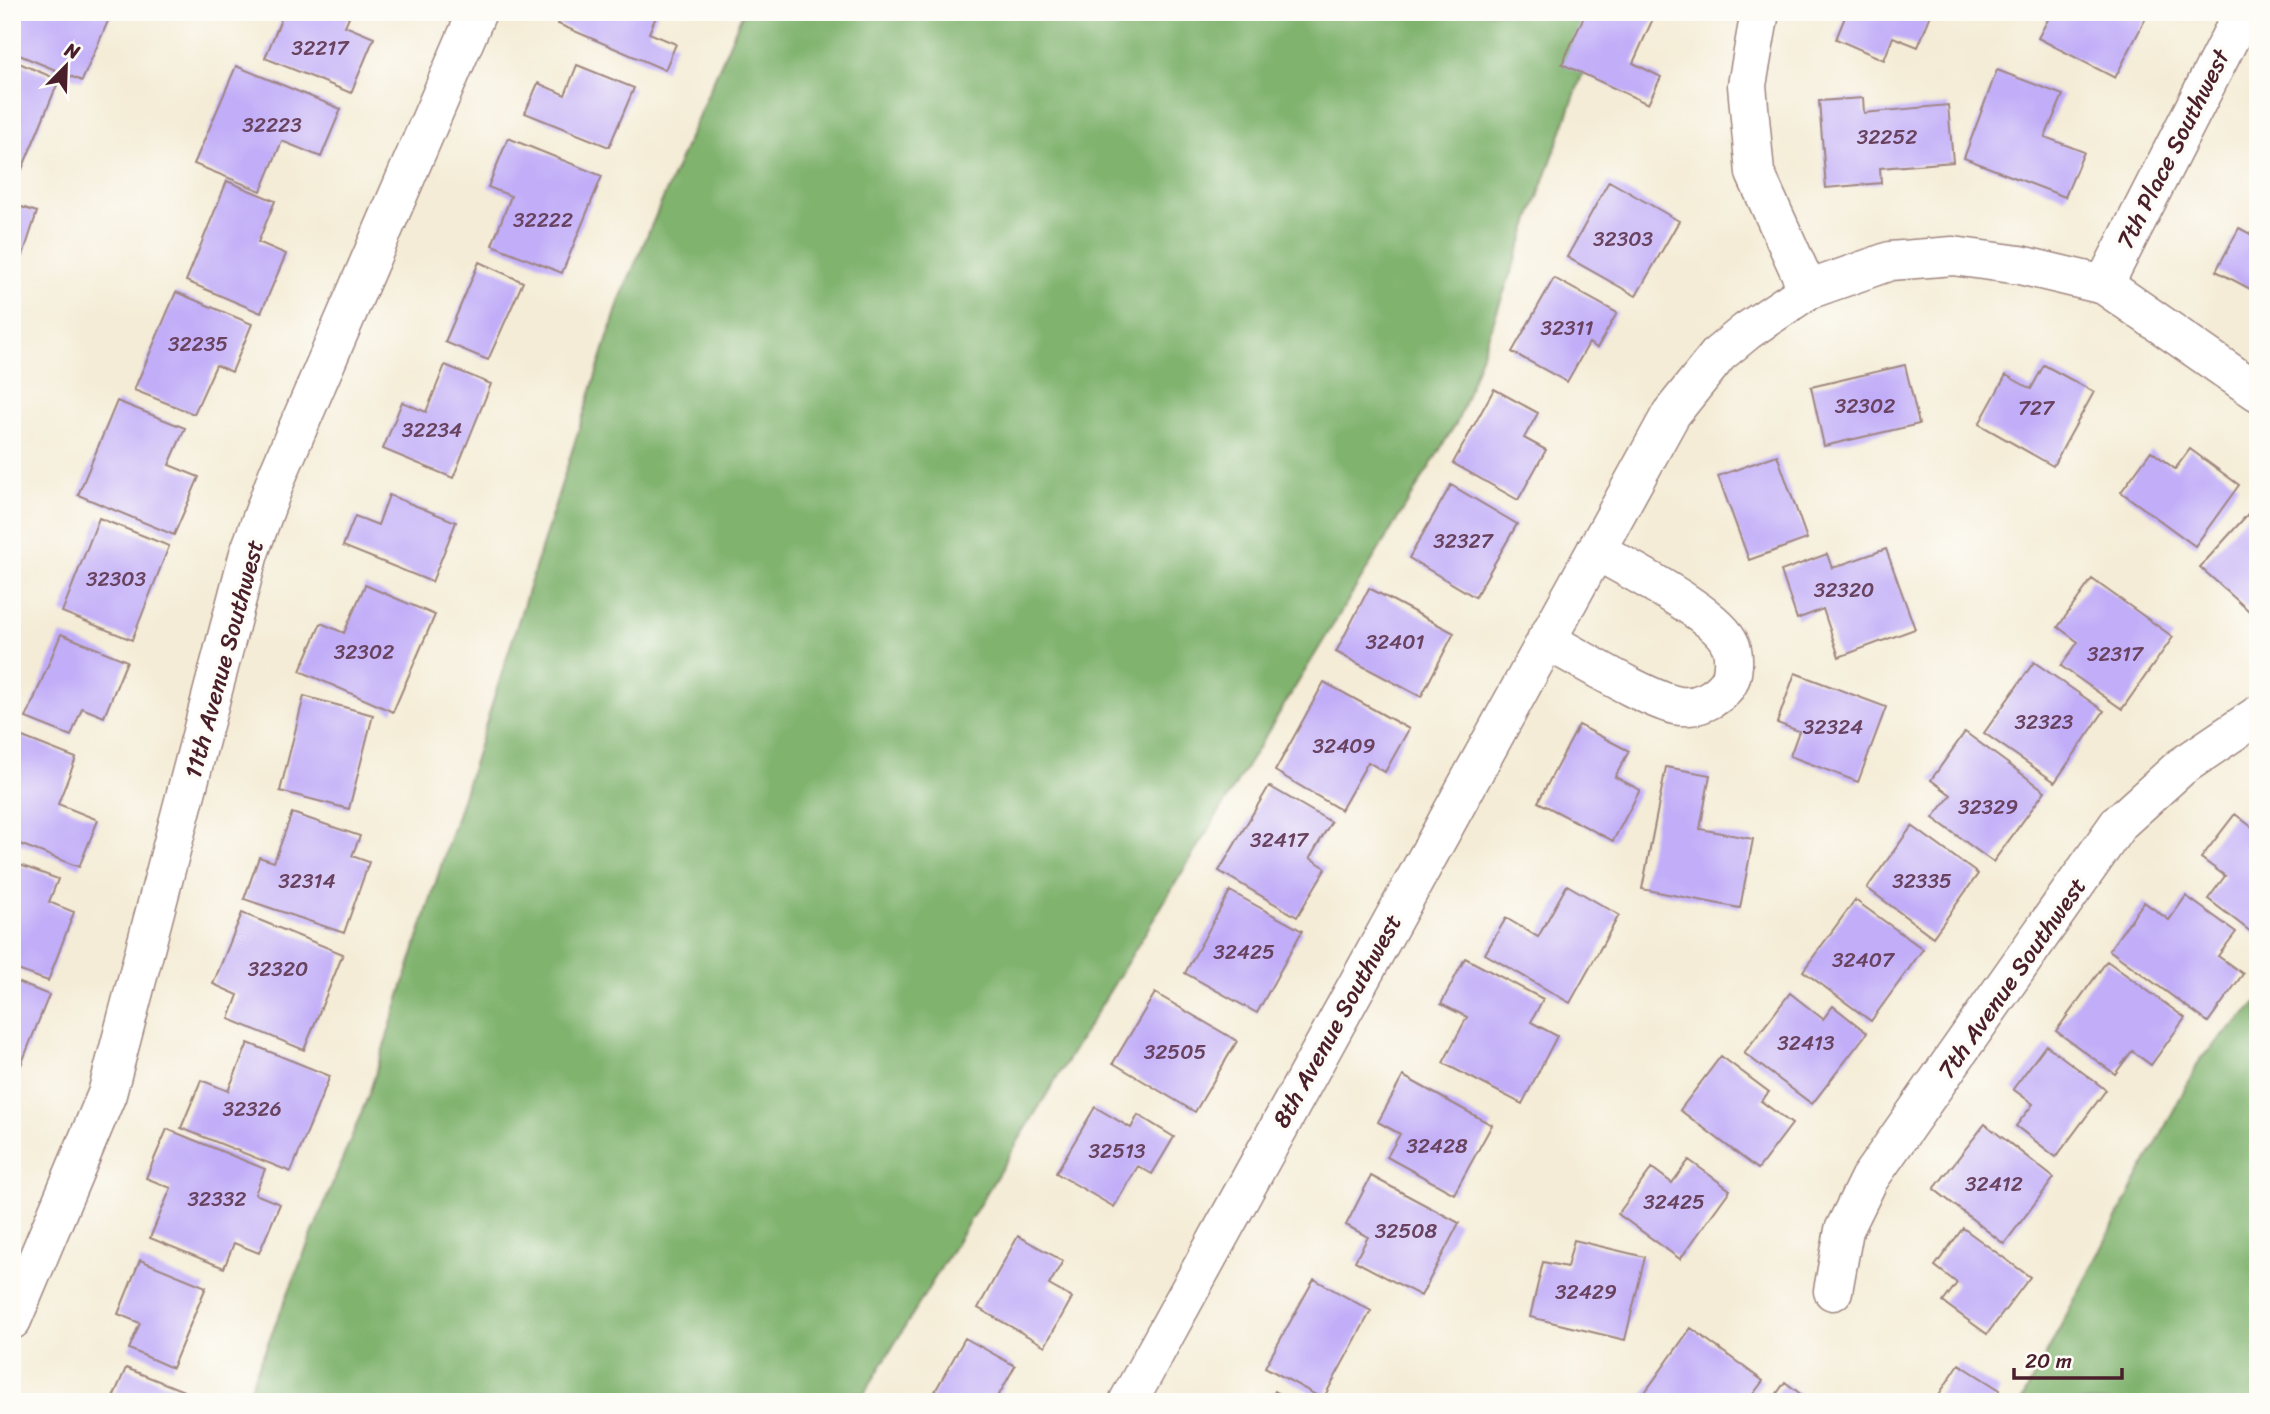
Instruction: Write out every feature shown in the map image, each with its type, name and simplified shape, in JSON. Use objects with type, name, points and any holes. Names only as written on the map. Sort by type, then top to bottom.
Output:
[{"type":"street","name":"11th Avenue Southwest","points":[[12,1320],[107,1094],[189,790],[224,640],[249,553],[278,474],[477,12]]},
{"type":"street","points":[[1760,12],[1747,85],[1755,173],[1808,290]]},
{"type":"street","name":"7th Place Southwest","points":[[2104,285],[2243,12]]},
{"type":"street","name":"8th Avenue Southwest","points":[[1129,1402],[1671,414],[1719,354],[1747,331],[1808,290],[1890,261],[1953,256],[2020,265],[2104,285]]},
{"type":"street","points":[[2104,285],[2258,392]]},
{"type":"street","points":[[1546,640],[1646,693],[1679,706],[1699,705],[1712,699],[1728,683],[1733,660],[1730,643],[1714,625],[1692,607],[1596,550]]},
{"type":"street","name":"7th Avenue Southwest","points":[[1833,1291],[1844,1230],[1869,1179],[2119,823],[2181,767],[2258,715]]},
{"type":"green space","points":[[743,12],[1591,12],[1588,58],[1458,420],[859,1402],[244,1402],[369,1094],[620,299]]},
{"type":"green space","points":[[2258,1002],[2258,1402],[2021,1402],[2201,1058]]},
{"type":"building","points":[[12,12],[112,12],[82,81],[12,52]]},
{"type":"building","points":[[284,12],[351,12],[345,26],[374,38],[351,93],[265,58]]},
{"type":"building","points":[[563,12],[658,12],[649,33],[676,44],[665,70],[558,24]]},
{"type":"building","points":[[1586,12],[1656,12],[1633,63],[1661,77],[1648,104],[1562,64]]},
{"type":"building","points":[[1847,12],[1932,12],[1918,47],[1893,37],[1884,60],[1836,39]]},
{"type":"building","points":[[2052,12],[2149,12],[2115,78],[2038,38]]},
{"type":"building","points":[[12,60],[59,80],[18,179],[12,177]]},
{"type":"building","points":[[577,65],[634,88],[609,147],[525,113],[538,83],[565,95]]},
{"type":"building","points":[[236,66],[341,109],[321,157],[282,141],[261,191],[194,164]]},
{"type":"building","points":[[1997,70],[2063,95],[2045,137],[2084,152],[2065,197],[1964,158]]},
{"type":"building","points":[[1863,98],[1864,113],[1948,105],[1953,162],[1880,168],[1881,183],[1826,188],[1819,101]]},
{"type":"building","points":[[508,138],[602,176],[562,273],[492,245],[511,196],[488,187]]},
{"type":"building","points":[[227,181],[275,201],[258,242],[286,254],[261,313],[186,281]]},
{"type":"building","points":[[1609,181],[1679,221],[1636,296],[1567,257]]},
{"type":"building","points":[[12,204],[37,212],[13,286],[12,286]]},
{"type":"building","points":[[2239,228],[2258,238],[2258,293],[2216,271]]},
{"type":"building","points":[[479,262],[523,282],[488,360],[445,342]]},
{"type":"building","points":[[1554,278],[1617,313],[1597,348],[1589,343],[1567,382],[1512,352]]},
{"type":"building","points":[[176,292],[252,324],[232,372],[216,365],[194,414],[134,390]]},
{"type":"building","points":[[445,365],[491,384],[453,478],[383,449],[402,402],[426,412]]},
{"type":"building","points":[[1905,365],[1919,424],[1824,446],[1811,387]]},
{"type":"building","points":[[2044,365],[2094,392],[2053,466],[1979,424],[2006,375],[2031,389]]},
{"type":"building","points":[[1494,389],[1538,413],[1524,438],[1546,450],[1518,500],[1453,463]]},
{"type":"building","points":[[117,401],[185,428],[169,465],[199,477],[174,535],[78,495]]},
{"type":"building","points":[[2190,449],[2239,485],[2195,546],[2121,492],[2151,451],[2175,469]]},
{"type":"building","points":[[1777,455],[1807,539],[1749,560],[1718,476]]},
{"type":"building","points":[[1451,485],[1517,524],[1475,597],[1409,558]]},
{"type":"building","points":[[389,495],[456,522],[432,582],[343,546],[355,516],[378,525]]},
{"type":"building","points":[[2256,505],[2258,507],[2258,619],[2200,567]]},
{"type":"building","points":[[99,518],[169,546],[132,640],[62,612]]},
{"type":"building","points":[[1886,549],[1915,629],[1839,657],[1823,609],[1797,619],[1781,571],[1827,554],[1832,568]]},
{"type":"building","points":[[2092,579],[2173,637],[2122,709],[2061,666],[2078,642],[2058,627]]},
{"type":"building","points":[[365,585],[435,615],[393,712],[300,671],[321,623],[344,633]]},
{"type":"building","points":[[1369,588],[1454,633],[1421,697],[1336,652]]},
{"type":"building","points":[[61,634],[127,661],[104,717],[82,708],[71,736],[26,718]]},
{"type":"building","points":[[2034,662],[2104,711],[2055,782],[1984,733]]},
{"type":"building","points":[[1795,673],[1886,707],[1858,782],[1790,756],[1799,731],[1777,723]]},
{"type":"building","points":[[1324,682],[1409,729],[1385,772],[1368,762],[1341,810],[1275,771]]},
{"type":"building","points":[[304,696],[373,715],[349,809],[280,791]]},
{"type":"building","points":[[1579,725],[1629,751],[1615,777],[1640,790],[1613,841],[1538,802]]},
{"type":"building","points":[[1965,732],[2045,791],[1993,862],[1933,818],[1951,795],[1931,780]]},
{"type":"building","points":[[20,736],[76,758],[58,804],[98,820],[79,867],[12,841],[12,756]]},
{"type":"building","points":[[1666,767],[1710,775],[1700,829],[1753,839],[1740,908],[1642,889]]},
{"type":"building","points":[[1269,786],[1331,822],[1310,858],[1326,868],[1297,917],[1219,871]]},
{"type":"building","points":[[292,813],[360,836],[352,856],[369,862],[344,933],[244,899],[259,857],[274,862]]},
{"type":"building","points":[[2235,814],[2258,832],[2255,935],[2208,899],[2225,876],[2201,858]]},
{"type":"building","points":[[1912,826],[1978,874],[1933,937],[1867,888]]},
{"type":"building","points":[[12,862],[58,879],[49,902],[74,912],[48,981],[12,968]]},
{"type":"building","points":[[1567,885],[1619,915],[1570,1003],[1485,954],[1506,918],[1538,937]]},
{"type":"building","points":[[1230,891],[1302,931],[1257,1013],[1185,973]]},
{"type":"building","points":[[2186,896],[2236,932],[2218,956],[2243,974],[2208,1022],[2109,950],[2144,902],[2169,920]]},
{"type":"building","points":[[1855,900],[1923,949],[1871,1021],[1803,971]]},
{"type":"building","points":[[242,913],[343,954],[304,1050],[229,1019],[238,995],[213,984]]},
{"type":"building","points":[[1465,958],[1543,999],[1531,1022],[1557,1036],[1522,1104],[1443,1063],[1467,1017],[1441,1004]]},
{"type":"building","points":[[2107,961],[2185,1018],[2151,1065],[2132,1051],[2115,1074],[2056,1031]]},
{"type":"building","points":[[12,980],[49,995],[19,1070],[12,1067]]},
{"type":"building","points":[[1155,993],[1237,1041],[1195,1112],[1113,1063]]},
{"type":"building","points":[[1790,993],[1823,1019],[1833,1006],[1867,1033],[1812,1104],[1744,1053]]},
{"type":"building","points":[[248,1043],[330,1076],[291,1172],[181,1128],[201,1080],[228,1091]]},
{"type":"building","points":[[2046,1045],[2106,1090],[2056,1157],[2016,1126],[2033,1104],[2013,1089]]},
{"type":"building","points":[[1721,1056],[1769,1092],[1761,1101],[1792,1124],[1758,1169],[1680,1110]]},
{"type":"building","points":[[1403,1076],[1492,1125],[1454,1194],[1387,1157],[1400,1134],[1378,1122]]},
{"type":"building","points":[[1095,1107],[1131,1128],[1138,1115],[1174,1137],[1152,1174],[1138,1166],[1114,1207],[1056,1173]]},
{"type":"building","points":[[1985,1124],[2054,1178],[2004,1244],[1934,1189]]},
{"type":"building","points":[[167,1129],[265,1169],[255,1194],[280,1204],[259,1253],[234,1243],[224,1268],[150,1238],[171,1188],[146,1178]]},
{"type":"building","points":[[1689,1160],[1730,1190],[1680,1259],[1618,1214],[1652,1168],[1672,1183]]},
{"type":"building","points":[[1371,1176],[1459,1223],[1421,1296],[1355,1261],[1368,1237],[1346,1225]]},
{"type":"building","points":[[1963,1228],[2030,1277],[1987,1334],[1943,1302],[1957,1283],[1935,1266]]},
{"type":"building","points":[[1018,1236],[1063,1261],[1049,1285],[1072,1298],[1045,1346],[978,1308]]},
{"type":"building","points":[[1574,1240],[1645,1257],[1625,1340],[1530,1317],[1543,1262],[1567,1267]]},
{"type":"building","points":[[140,1260],[206,1287],[172,1368],[129,1349],[140,1323],[118,1314]]},
{"type":"building","points":[[1314,1279],[1371,1311],[1323,1399],[1265,1367]]},
{"type":"building","points":[[1691,1328],[1763,1381],[1747,1402],[1638,1402]]},
{"type":"building","points":[[965,1338],[1015,1366],[995,1402],[929,1402]]},
{"type":"building","points":[[1959,1364],[2000,1390],[1993,1402],[1934,1402]]},
{"type":"building","points":[[126,1368],[184,1391],[179,1402],[111,1402]]},
{"type":"building","points":[[1785,1382],[1811,1402],[1771,1402]]},
{"type":"building","points":[[1275,1391],[1294,1402],[1270,1402]]}]
